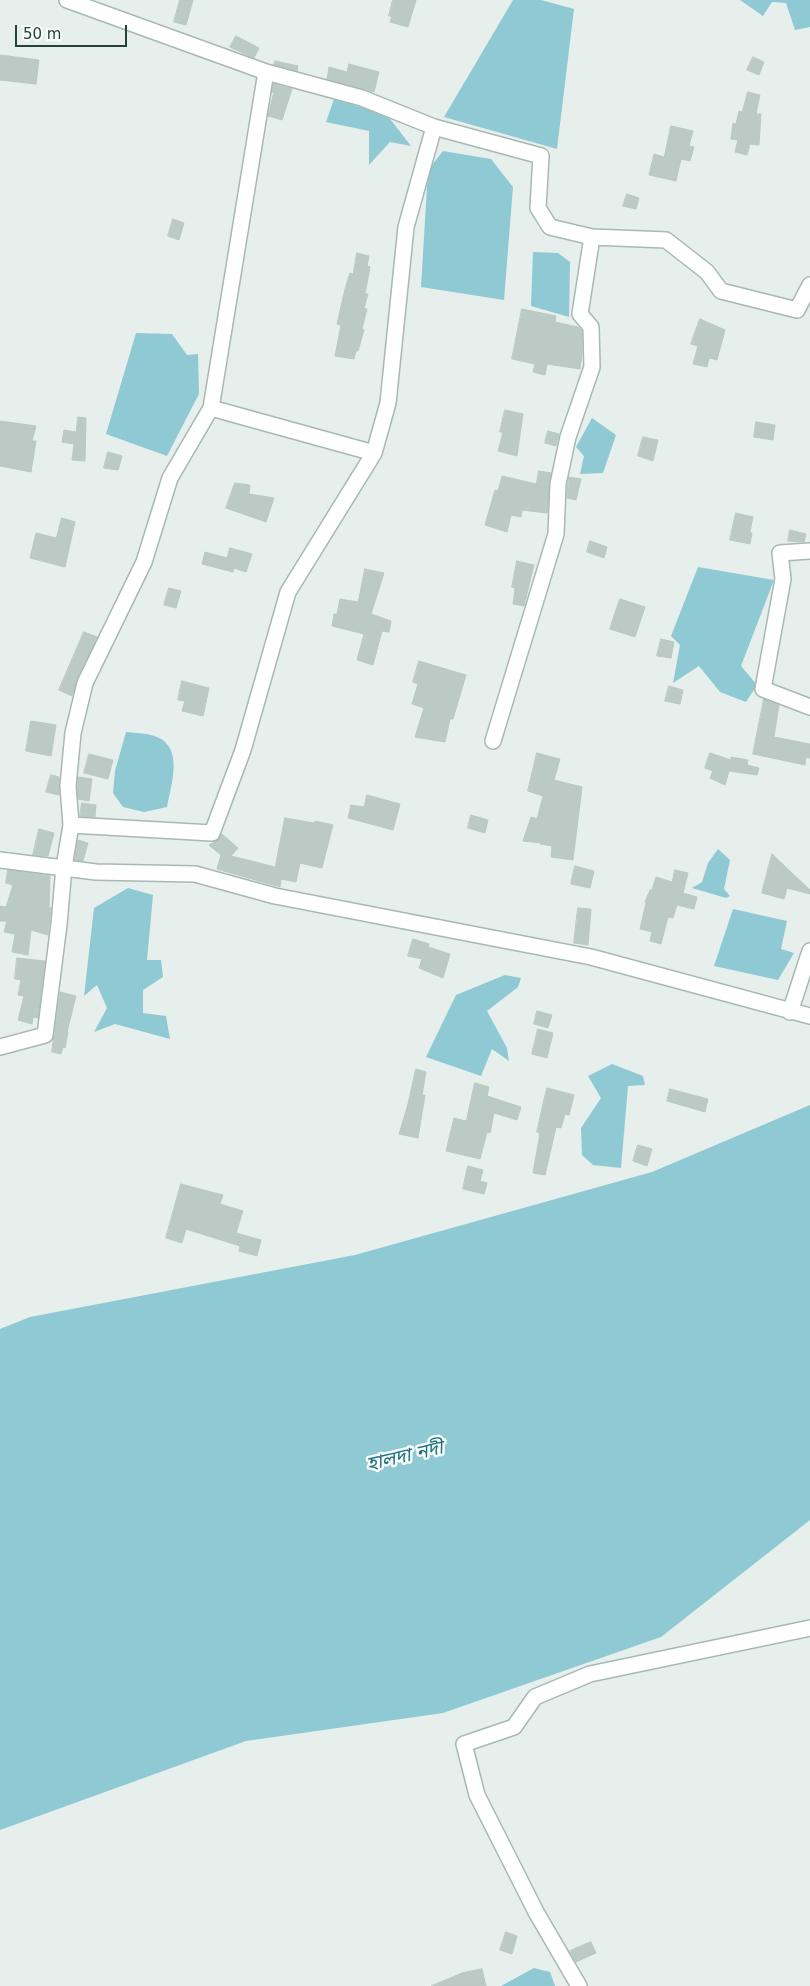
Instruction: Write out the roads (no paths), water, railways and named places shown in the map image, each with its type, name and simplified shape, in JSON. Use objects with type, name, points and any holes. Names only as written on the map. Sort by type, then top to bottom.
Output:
[{"type":"street","points":[[67,0],[266,72],[362,98],[434,127],[541,156],[538,208],[550,227],[592,237],[666,240],[707,272],[721,291],[797,310],[810,285]]},
{"type":"street","points":[[0,1047],[44,1035],[71,824],[68,786],[72,733],[85,683],[144,562],[170,478],[211,408],[266,72]]},
{"type":"street","points":[[71,824],[212,832],[243,750],[288,592],[374,453],[388,403],[406,227],[434,127]]},
{"type":"street","points":[[492,742],[556,534],[558,484],[566,446],[592,367],[591,327],[580,314],[592,237]]},
{"type":"street","points":[[211,408],[374,453]]},
{"type":"street","points":[[810,551],[780,553],[783,580],[763,689],[810,708]]},
{"type":"street","points":[[0,860],[96,872],[195,874],[276,896],[591,956],[810,1016]]},
{"type":"street","points":[[790,1012],[810,951]]},
{"type":"street","points":[[579,1986],[536,1912],[477,1795],[464,1744],[514,1727],[535,1697],[590,1674],[810,1628]]},
{"type":"water","points":[[513,0],[541,0],[574,9],[557,149],[444,117]]},
{"type":"water","points":[[740,0],[810,0],[810,27],[795,30],[786,3],[772,2],[763,16]]},
{"type":"water","points":[[334,99],[387,115],[411,146],[390,142],[369,165],[369,131],[326,122]]},
{"type":"water","points":[[443,151],[491,159],[513,187],[504,300],[421,287],[428,170]]},
{"type":"water","points":[[533,252],[558,253],[570,262],[569,317],[531,306]]},
{"type":"water","points":[[136,333],[172,334],[187,355],[198,354],[199,394],[167,456],[106,434]]},
{"type":"water","points":[[592,418],[616,435],[603,473],[580,474],[584,456],[576,447]]},
{"type":"water","points":[[698,567],[774,580],[741,666],[757,685],[746,702],[720,692],[699,666],[673,683],[680,645],[671,636]]},
{"type":"water","points":[[126,732],[157,737],[171,749],[174,768],[167,807],[144,812],[123,807],[113,793],[115,771]]},
{"type":"water","points":[[718,849],[730,860],[724,889],[730,896],[726,898],[692,888],[702,882],[708,863]]},
{"type":"water","points":[[128,888],[153,895],[147,960],[161,960],[163,977],[143,990],[143,1013],[166,1016],[170,1039],[115,1024],[94,1032],[107,1008],[97,985],[84,996],[94,908]]},
{"type":"water","points":[[733,909],[787,921],[781,949],[794,953],[778,980],[714,966]]},
{"type":"water","points":[[505,975],[521,978],[518,987],[487,1011],[507,1048],[509,1061],[492,1049],[481,1076],[426,1057],[456,995]]},
{"type":"water","points":[[612,1064],[643,1076],[645,1085],[628,1086],[621,1168],[593,1165],[582,1155],[581,1128],[601,1098],[588,1076]]},
{"type":"water","name":"হালদা নদী","points":[[810,1105],[810,1520],[661,1637],[443,1713],[246,1741],[0,1830],[0,1329],[30,1317],[355,1255],[652,1172]]},
{"type":"water","points":[[534,1968],[550,1972],[555,1986],[501,1986]]}]
